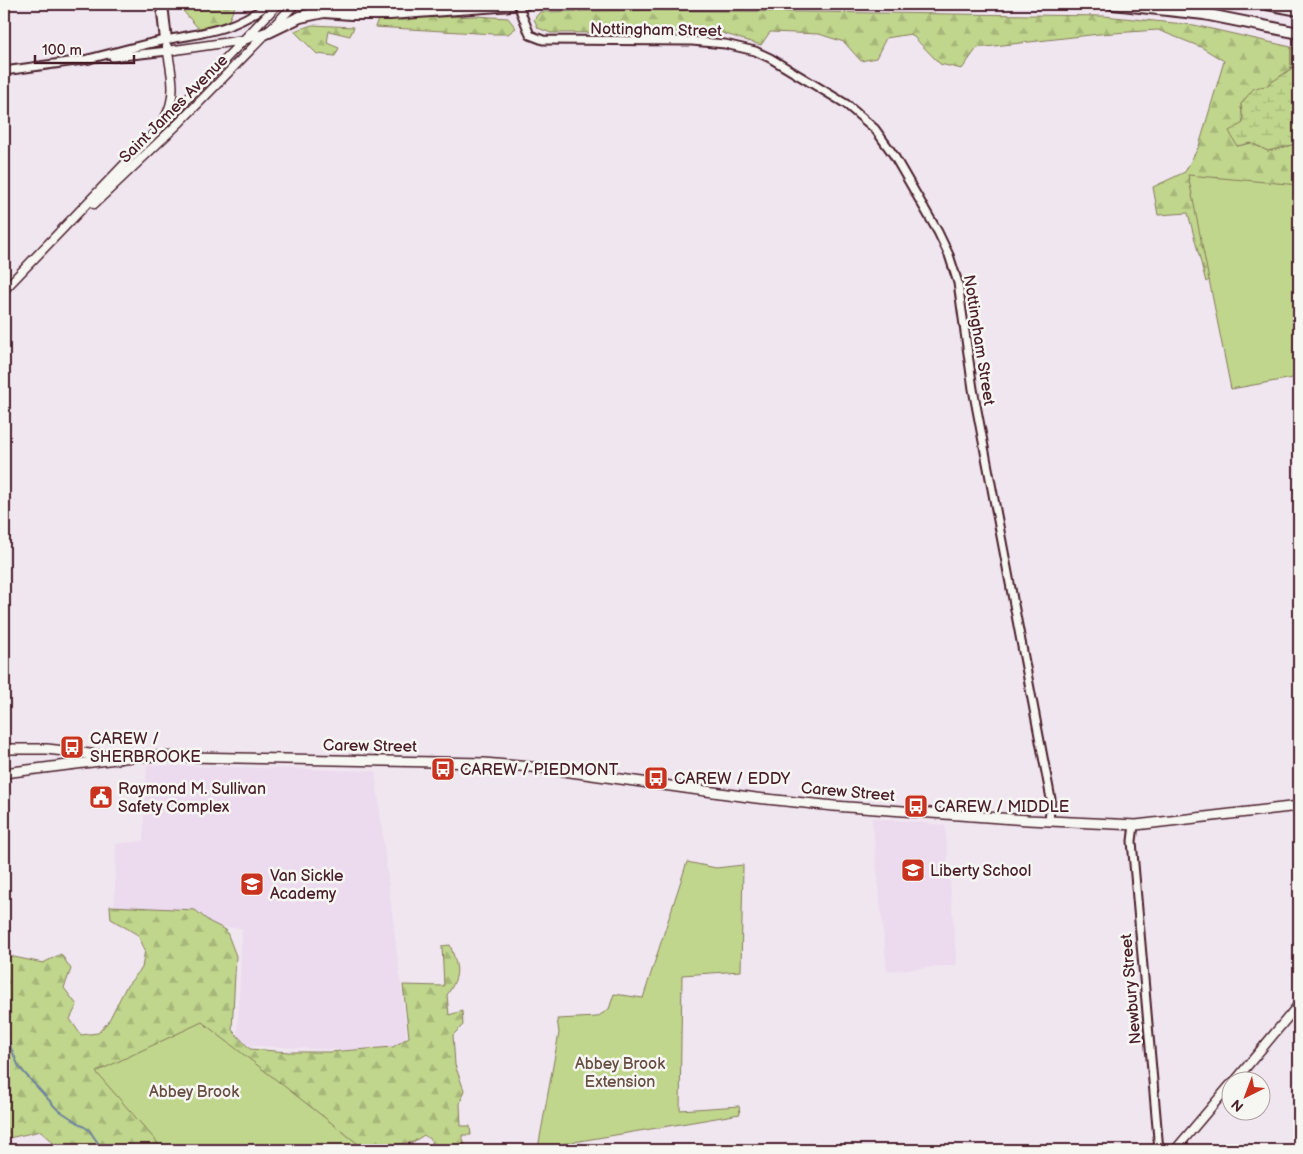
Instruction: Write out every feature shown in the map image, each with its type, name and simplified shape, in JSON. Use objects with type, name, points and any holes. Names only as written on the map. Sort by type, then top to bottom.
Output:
[{"type":"highway","points":[[162,4],[166,40]]},
{"type":"highway","points":[[307,4],[324,12]]},
{"type":"highway","points":[[1113,4],[1204,14],[1299,33]]},
{"type":"highway","points":[[1267,4],[1299,10]]},
{"type":"highway","points":[[269,32],[300,16],[324,12],[390,14],[523,8]]},
{"type":"main road","name":"Saint James Avenue","points":[[4,290],[66,228],[278,4]]},
{"type":"main road","name":"Saint James Avenue","points":[[66,228],[138,164],[295,4]]},
{"type":"main road","points":[[168,51],[244,40],[269,32]]},
{"type":"main road","points":[[155,134],[171,108],[173,93],[166,40]]},
{"type":"main road","name":"Carew Street","points":[[4,750],[47,750],[125,758]]},
{"type":"main road","name":"Carew Street","points":[[4,773],[140,756],[484,763],[542,768],[756,798],[1134,825],[1299,806]]},
{"type":"main road","points":[[1242,1072],[1299,1004]]},
{"type":"main road","points":[[1175,1150],[1220,1098]]},
{"type":"street","points":[[88,59],[166,40],[209,33],[238,23],[269,4]]},
{"type":"street","points":[[518,4],[523,8]]},
{"type":"street","name":"Nottingham Street","points":[[523,8],[530,35],[543,40],[710,42],[755,51],[846,104],[875,130],[892,154],[938,232],[952,262],[958,283],[973,389],[1051,799],[1049,820]]},
{"type":"street","points":[[4,71],[88,59],[168,51]]},
{"type":"street","name":"Newbury Street","points":[[1134,825],[1132,841],[1159,1150]]},
{"type":"shaded area","name":"Van Sickle Academy","points":[[147,765],[375,771],[409,1053],[237,1045],[242,928],[114,924],[116,844],[143,841]]},
{"type":"shaded area","name":"Liberty School","points":[[872,818],[945,825],[957,965],[887,971]]},
{"type":"green space","points":[[177,4],[236,4],[227,24],[199,29]]},
{"type":"green space","points":[[652,10],[1104,16],[1194,25],[1291,47],[1291,69],[1241,104],[1243,123],[1237,146],[1251,143],[1268,151],[1299,143],[1299,288],[1217,275],[1206,282],[1188,213],[1158,215],[1153,187],[1185,172],[1199,146],[1224,61],[1201,47],[1158,30],[1099,34],[977,48],[962,69],[940,64],[911,34],[886,38],[876,58],[861,61],[844,42],[819,34],[770,32],[761,45],[719,32],[551,33],[538,28],[534,19],[540,12]]},
{"type":"green space","points":[[475,16],[508,18],[516,28],[508,34],[494,34],[375,27],[378,19]]},
{"type":"green space","points":[[312,25],[354,27],[350,36],[329,31],[327,43],[339,48],[335,56],[317,54],[294,31]]},
{"type":"green space","points":[[1291,47],[1299,50],[1299,143],[1268,151],[1251,143],[1237,146],[1229,131],[1243,123],[1241,104],[1254,88],[1266,86],[1291,69]]},
{"type":"green space","points":[[1188,175],[1299,185],[1299,340],[1293,378],[1231,389]]},
{"type":"green space","name":"Abbey Brook Extension","points":[[687,862],[716,868],[743,865],[741,971],[682,975],[680,1110],[739,1106],[740,1114],[538,1148],[559,1033],[557,1019],[597,1017],[609,1009],[614,994],[643,998]]},
{"type":"green space","points":[[110,906],[195,910],[210,922],[226,930],[236,956],[232,1030],[250,1049],[288,1052],[329,1052],[393,1047],[409,1037],[403,985],[444,986],[442,946],[450,945],[457,971],[447,995],[449,1015],[462,1011],[463,1025],[453,1035],[455,1065],[464,1090],[460,1104],[461,1126],[470,1126],[471,1135],[462,1135],[466,1150],[432,1150],[432,1141],[424,1135],[413,1142],[375,1148],[374,1150],[54,1150],[52,1141],[41,1131],[4,1139],[4,955],[43,963],[61,954],[71,969],[64,988],[77,1005],[70,1019],[81,1035],[98,1033],[108,1022],[126,987],[142,968],[145,950],[138,935],[111,919]]},
{"type":"green space","name":"Abbey Brook","points":[[202,1022],[366,1150],[164,1150],[96,1072]]},
{"type":"waterway","name":"Abbey Brook","points":[[4,1032],[19,1067],[57,1109],[89,1130],[103,1150]]},
{"type":"place","name":"CAREW / SHERBROOKE","points":[[72,747]]},
{"type":"place","name":"CAREW / PIEDMONT","points":[[443,769]]},
{"type":"place","name":"CAREW / EDDY","points":[[656,778]]},
{"type":"place","name":"Raymond M. Sullivan Safety Complex","points":[[101,797]]},
{"type":"place","name":"CAREW / MIDDLE","points":[[916,806]]},
{"type":"place","name":"Liberty School","points":[[913,870]]},
{"type":"place","name":"Van Sickle Academy","points":[[252,884]]}]
